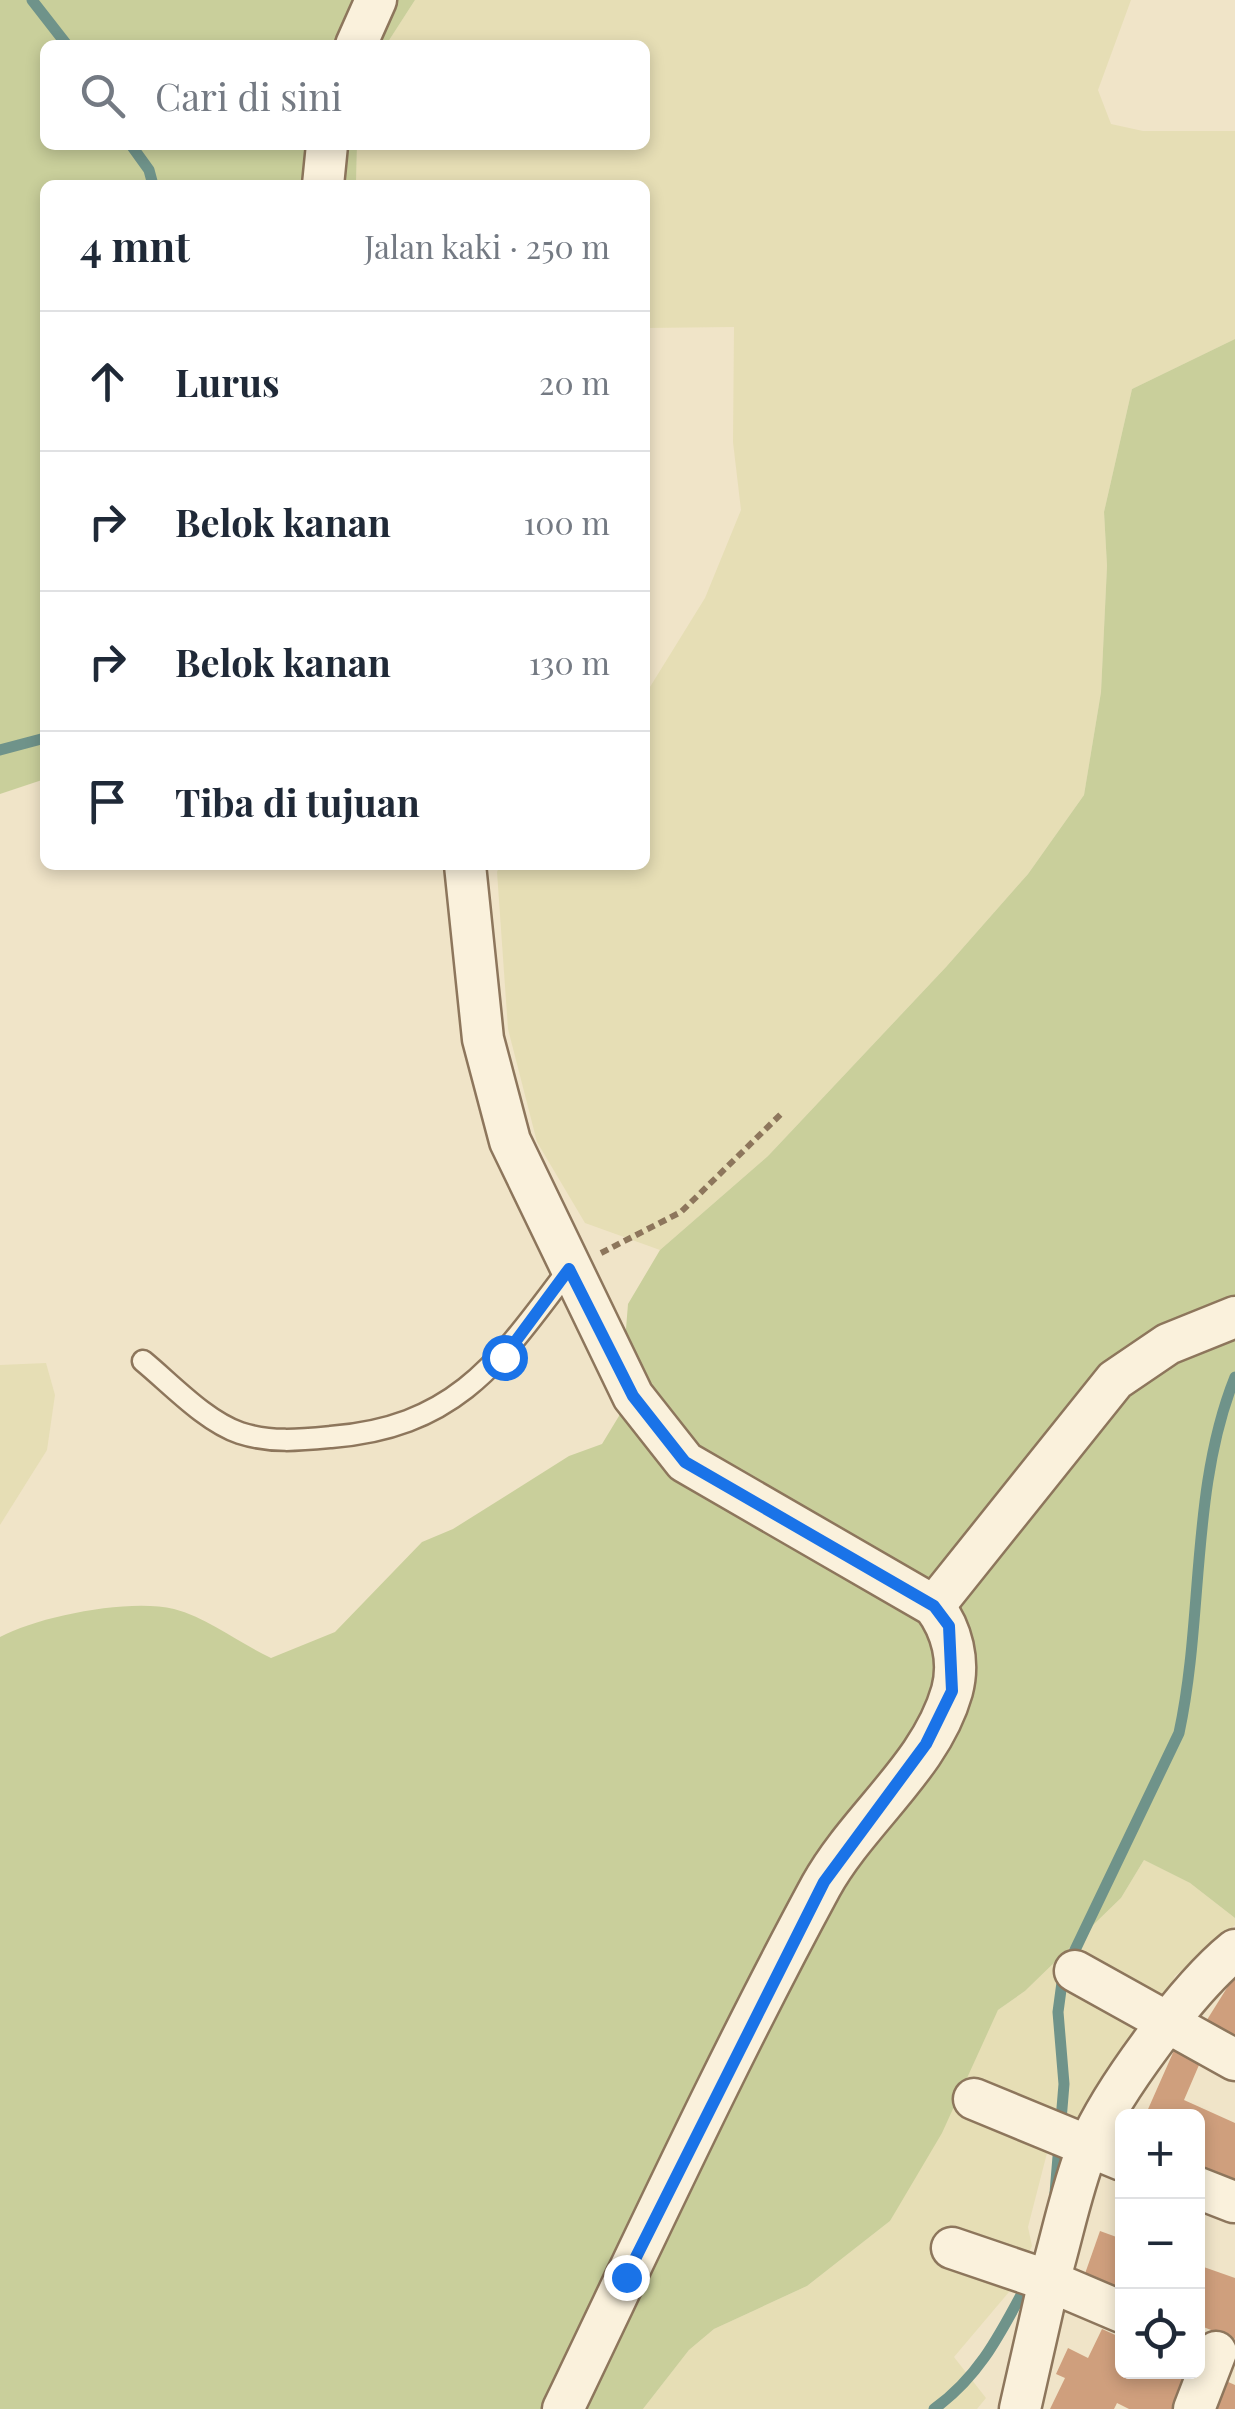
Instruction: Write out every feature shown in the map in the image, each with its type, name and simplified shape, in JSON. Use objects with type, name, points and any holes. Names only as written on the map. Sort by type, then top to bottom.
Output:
[{"type":"street","points":[[358,40],[376,0]]},
{"type":"street","points":[[324,180],[326,150]]},
{"type":"street","points":[[466,870],[483,1039],[510,1141],[633,1396],[685,1462],[934,1606],[949,1626],[952,1691],[926,1744],[824,1882],[563,2409]]},
{"type":"street","points":[[934,1606],[1115,1380],[1168,1344],[1235,1317]]},
{"type":"street","points":[[1020,2409],[1037,2277],[1082,2144],[1198,1987],[1235,1950]]},
{"type":"street","points":[[1074,1971],[1235,2060]]},
{"type":"street","points":[[974,2099],[1082,2144]]},
{"type":"street","points":[[1205,2191],[1234,2202]]},
{"type":"street","points":[[952,2248],[1115,2309]]},
{"type":"street","points":[[1194,2409],[1216,2352]]},
{"type":"lane","points":[[142,1361],[237,1432],[279,1442],[352,1436],[402,1425],[447,1404],[478,1382],[504,1357],[569,1269]]},
{"type":"path","points":[[569,1269],[681,1212],[781,1114]]},
{"type":"shaded area","points":[[415,0],[1131,0],[1098,90],[1111,124],[1143,131],[1235,131],[1235,339],[1132,389],[1104,512],[1107,566],[1101,692],[1084,795],[1028,874],[946,967],[768,1156],[660,1250],[585,1223],[537,1142],[508,1029],[497,872],[650,870],[650,687],[705,598],[741,510],[733,442],[734,327],[650,328],[650,180],[356,180],[357,150],[650,150],[650,40],[389,40]]},
{"type":"shaded area","points":[[46,1363],[55,1395],[47,1450],[0,1525],[0,1365]]},
{"type":"shaded area","points":[[1144,1860],[1190,1883],[1235,1918],[1235,1925],[1175,1976],[1145,2039],[1075,2149],[1047,2153],[1028,2227],[1032,2246],[1009,2292],[954,2357],[986,2398],[977,2409],[643,2409],[689,2350],[714,2329],[807,2286],[890,2221],[998,2010],[1025,1991],[1121,1898]]},
{"type":"green space","points":[[0,0],[415,0],[389,40],[40,40],[40,150],[357,150],[356,180],[40,180],[40,781],[0,794]]},
{"type":"green space","points":[[1235,339],[1235,1918],[1190,1883],[1144,1860],[1121,1898],[1025,1991],[998,2010],[942,2133],[890,2221],[807,2286],[714,2329],[689,2350],[643,2409],[0,2409],[0,1637],[37,1622],[85,1611],[155,1606],[199,1618],[271,1658],[335,1632],[422,1542],[453,1529],[569,1456],[602,1444],[619,1416],[628,1304],[660,1250],[768,1156],[946,967],[1028,874],[1084,795],[1101,692],[1107,566],[1104,512],[1132,389]]},
{"type":"building","points":[[1235,1975],[1235,2042],[1205,2023]]},
{"type":"building","points":[[1176,2046],[1202,2058],[1184,2100],[1204,2109],[1148,2109]]},
{"type":"building","points":[[1205,2109],[1235,2123],[1235,2185],[1205,2172]]},
{"type":"building","points":[[1100,2231],[1115,2236],[1115,2297],[1081,2285]]},
{"type":"building","points":[[1205,2267],[1235,2278],[1235,2339],[1205,2328]]},
{"type":"building","points":[[1102,2329],[1115,2335],[1115,2379],[1192,2379],[1181,2409],[1129,2409],[1117,2403],[1114,2409],[1050,2409],[1065,2378],[1056,2374],[1068,2348],[1088,2358]]},
{"type":"building","points":[[1226,2381],[1235,2385],[1235,2409],[1214,2409]]},
{"type":"waterway","points":[[32,0],[63,40]]},
{"type":"waterway","points":[[135,150],[152,180]]},
{"type":"waterway","points":[[0,750],[40,739]]},
{"type":"waterway","points":[[1055,2193],[1064,2084],[1058,2012],[1063,1975],[1179,1733],[1187,1689],[1204,1508],[1221,1420],[1235,1377]]},
{"type":"waterway","points":[[934,2409],[977,2367],[1028,2282]]},
{"type":"route","points":[[504,1357],[569,1269],[633,1396],[685,1462],[734,1494],[934,1606],[949,1626],[954,1652],[952,1691],[926,1744],[824,1882],[626,2277]]}]
